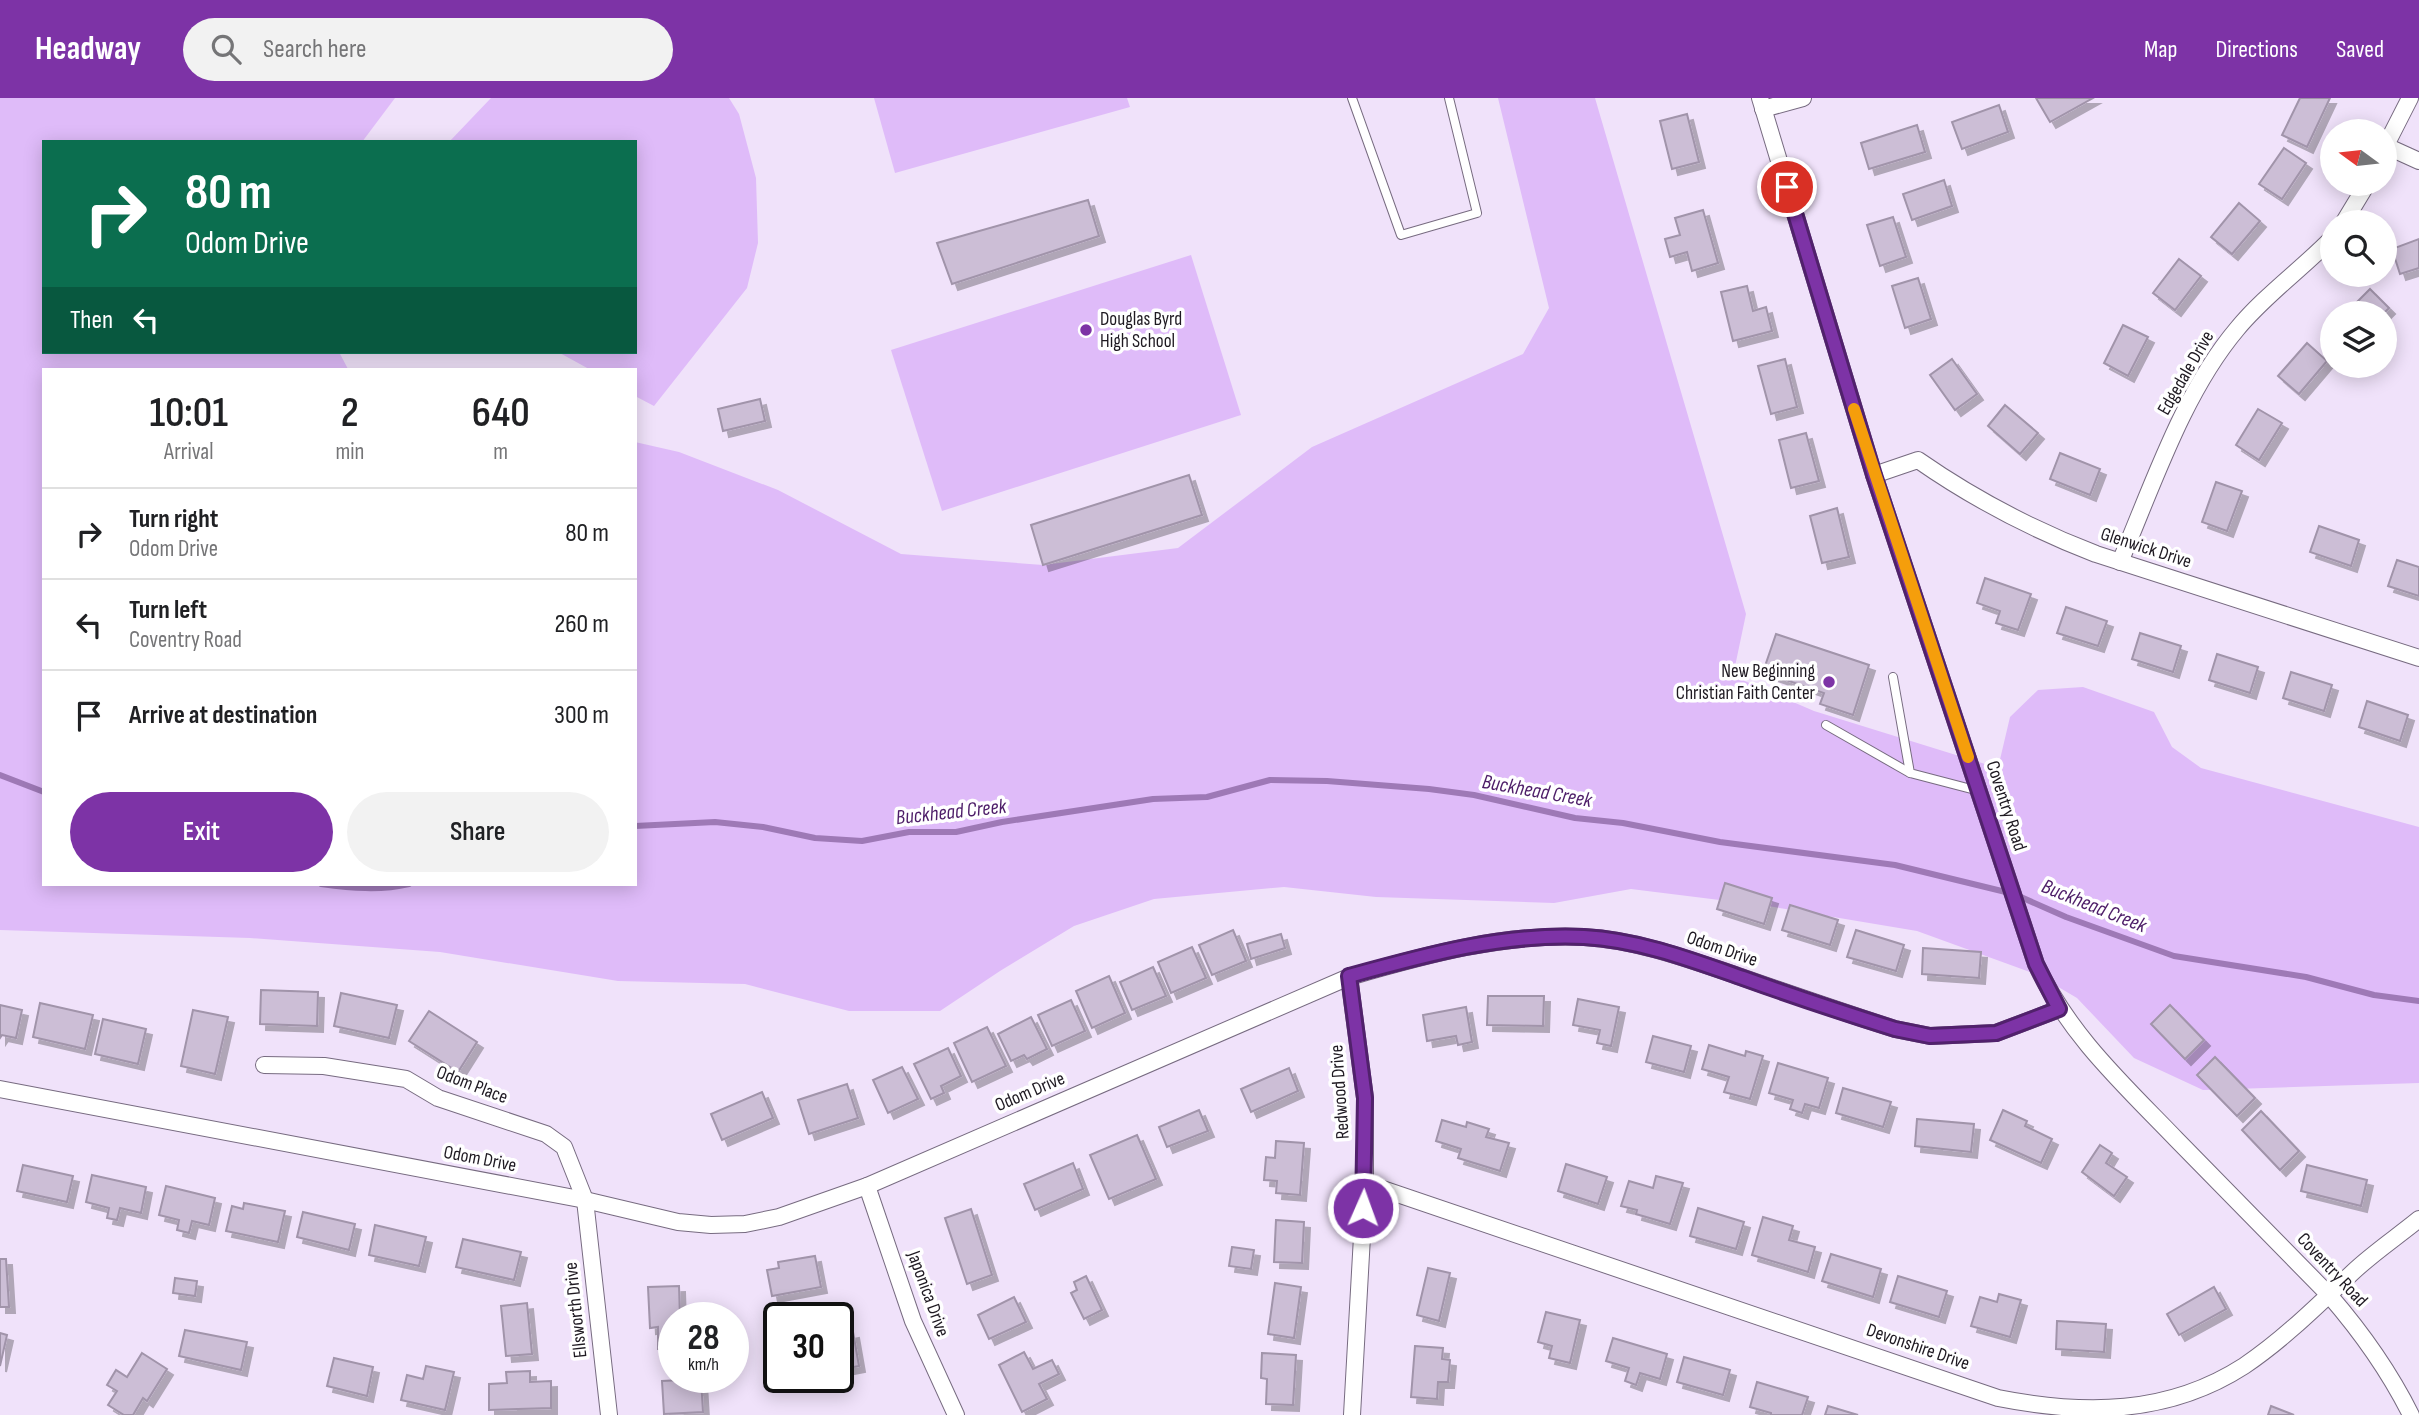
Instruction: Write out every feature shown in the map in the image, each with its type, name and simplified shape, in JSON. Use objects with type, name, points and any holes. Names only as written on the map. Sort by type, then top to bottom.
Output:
[{"type":"street","points":[[1762,104],[1803,98]]},
{"type":"street","points":[[2398,122],[2410,98]]},
{"type":"street","name":"Coventry Road","points":[[1762,104],[1874,475],[2036,964],[2059,1009],[2112,1073],[2330,1296],[2357,1328],[2380,1361],[2411,1415]]},
{"type":"street","points":[[2398,151],[2419,161]]},
{"type":"street","name":"Edgedale Drive","points":[[2120,562],[2183,415],[2213,361],[2236,329],[2263,300],[2320,250]]},
{"type":"street","name":"Glenwick Drive","points":[[1874,475],[1918,460],[1961,490],[2007,516],[2055,538],[2120,562],[2419,658]]},
{"type":"street","name":"Odom Drive","points":[[0,1089],[585,1200],[678,1222],[745,1224],[779,1217],[867,1185],[1349,976],[1422,956],[1521,938],[1587,937],[1634,944],[1677,955],[1895,1029],[1930,1036],[1996,1033],[2059,1009]]},
{"type":"street","name":"Redwood Drive","points":[[1349,976],[1365,1098],[1365,1183],[1352,1415]]},
{"type":"street","name":"Odom Place","points":[[264,1065],[324,1066],[406,1079],[438,1098],[546,1134],[564,1147],[585,1200]]},
{"type":"street","name":"Devonshire Drive","points":[[1365,1183],[1998,1398],[2041,1407],[2076,1410],[2146,1405],[2213,1383],[2243,1366],[2419,1219]]},
{"type":"street","name":"Japonica Drive","points":[[867,1185],[913,1321],[956,1415]]},
{"type":"street","name":"Ellsworth Drive","points":[[585,1200],[609,1415]]},
{"type":"lane","points":[[1352,98],[1401,235],[1477,213],[1449,98]]},
{"type":"lane","points":[[1893,677],[1910,773]]},
{"type":"lane","points":[[1826,725],[1910,773],[1979,791]]},
{"type":"shaded area","points":[[0,98],[395,98],[364,140],[42,140],[42,354],[340,354],[347,368],[42,368],[42,886],[637,886],[637,442],[679,452],[778,490],[901,554],[1043,565],[1178,548],[1312,447],[1523,354],[1549,308],[1498,98],[1595,98],[1746,614],[1733,676],[1814,711],[1998,768],[2010,717],[2038,690],[2083,687],[2154,712],[2172,747],[2201,768],[2419,827],[2419,1083],[2203,1090],[2134,1058],[2077,998],[2038,975],[1917,931],[1768,906],[1631,889],[1554,903],[1376,897],[1284,887],[1154,899],[1074,926],[940,1011],[849,1011],[745,984],[618,981],[440,952],[250,938],[0,930]]},
{"type":"shaded area","points":[[491,98],[729,98],[739,114],[756,178],[758,243],[747,288],[654,406],[637,397],[637,368],[587,368],[562,354],[637,354],[637,140],[451,140]]},
{"type":"shaded area","points":[[874,98],[1127,98],[1130,107],[895,173]]},
{"type":"shaded area","points":[[1191,255],[1241,415],[942,511],[891,350]]},
{"type":"building","points":[[2036,98],[2093,98],[2050,122]]},
{"type":"building","points":[[2300,98],[2330,98],[2307,147],[2282,135]]},
{"type":"building","points":[[1999,105],[2008,132],[1962,149],[1952,122]]},
{"type":"building","points":[[1687,114],[1699,162],[1672,169],[1660,121]]},
{"type":"building","points":[[1917,125],[1925,152],[1869,169],[1861,143]]},
{"type":"building","points":[[2284,148],[2306,163],[2282,199],[2259,184]]},
{"type":"building","points":[[1944,180],[1952,206],[1912,220],[1903,194]]},
{"type":"building","points":[[1088,200],[1099,236],[952,284],[937,243]]},
{"type":"building","points":[[2239,203],[2260,221],[2232,254],[2211,237]]},
{"type":"building","points":[[1703,210],[1718,263],[1692,271],[1687,252],[1670,257],[1665,239],[1680,235],[1675,218]]},
{"type":"building","points":[[1893,217],[1906,257],[1880,266],[1867,225]]},
{"type":"building","points":[[2419,239],[2419,268],[2400,274],[2397,247]]},
{"type":"building","points":[[2179,259],[2201,276],[2175,310],[2153,293]]},
{"type":"building","points":[[1918,278],[1931,319],[1905,328],[1892,286]]},
{"type":"building","points":[[1747,286],[1753,311],[1766,307],[1772,331],[1733,341],[1721,292]]},
{"type":"building","points":[[2370,289],[2382,301],[2358,301]]},
{"type":"building","points":[[2123,325],[2148,337],[2128,376],[2104,363]]},
{"type":"building","points":[[2307,343],[2320,355],[2320,369],[2299,394],[2278,376]]},
{"type":"building","points":[[1785,359],[1797,407],[1771,414],[1758,366]]},
{"type":"building","points":[[1952,359],[1977,394],[1955,410],[1930,375]]},
{"type":"building","points":[[760,399],[765,421],[723,431],[718,409]]},
{"type":"building","points":[[2005,405],[2038,433],[2020,454],[1988,426]]},
{"type":"building","points":[[2258,409],[2282,423],[2259,460],[2236,445]]},
{"type":"building","points":[[1806,433],[1819,481],[1791,488],[1779,440]]},
{"type":"building","points":[[2060,453],[2100,469],[2090,495],[2050,479]]},
{"type":"building","points":[[1189,475],[1202,515],[1043,565],[1031,525]]},
{"type":"building","points":[[2216,482],[2242,491],[2227,531],[2202,522]]},
{"type":"building","points":[[1837,508],[1849,557],[1822,563],[1810,516]]},
{"type":"building","points":[[2319,526],[2359,540],[2351,566],[2310,552]]},
{"type":"building","points":[[2397,560],[2419,567],[2419,596],[2388,586]]},
{"type":"building","points":[[1985,578],[2031,594],[2018,630],[1996,623],[2000,611],[1977,603]]},
{"type":"building","points":[[2066,607],[2107,621],[2098,646],[2057,633]]},
{"type":"building","points":[[2140,633],[2181,646],[2173,672],[2132,659]]},
{"type":"building","name":"New Beginning Christian Faith Center","points":[[1776,634],[1869,665],[1853,715],[1820,704],[1824,693],[1763,672]]},
{"type":"building","points":[[2217,654],[2258,667],[2250,693],[2209,680]]},
{"type":"building","points":[[2291,672],[2332,685],[2324,711],[2283,698]]},
{"type":"building","points":[[2367,701],[2408,715],[2400,741],[2359,727]]},
{"type":"building","points":[[1725,883],[1772,898],[1764,924],[1717,909]]},
{"type":"building","points":[[1790,905],[1838,920],[1830,945],[1782,930]]},
{"type":"building","points":[[1233,930],[1246,961],[1212,975],[1199,945]]},
{"type":"building","points":[[1856,930],[1904,945],[1896,971],[1847,957]]},
{"type":"building","points":[[1281,934],[1285,948],[1251,959],[1247,944]]},
{"type":"building","points":[[1192,947],[1206,978],[1171,993],[1158,962]]},
{"type":"building","points":[[1923,948],[1981,952],[1979,978],[1922,974]]},
{"type":"building","points":[[1153,967],[1166,996],[1132,1010],[1120,982]]},
{"type":"building","points":[[1109,976],[1125,1013],[1092,1028],[1076,991]]},
{"type":"building","points":[[261,990],[318,992],[317,1026],[260,1024]]},
{"type":"building","points":[[341,993],[397,1005],[389,1038],[334,1026]]},
{"type":"building","points":[[1488,996],[1544,996],[1543,1026],[1487,1025]]},
{"type":"building","points":[[1578,999],[1619,1007],[1611,1046],[1597,1043],[1600,1030],[1573,1025]]},
{"type":"building","points":[[1071,1000],[1085,1031],[1052,1046],[1038,1015]]},
{"type":"building","points":[[40,1003],[93,1015],[85,1049],[33,1037]]},
{"type":"building","points":[[0,1005],[22,1010],[16,1038],[2,1035],[0,1038]]},
{"type":"building","points":[[2170,1005],[2204,1040],[2185,1059],[2151,1024]]},
{"type":"building","points":[[1466,1007],[1472,1042],[1458,1045],[1456,1036],[1427,1041],[1423,1015]]},
{"type":"building","points":[[193,1010],[228,1017],[215,1074],[181,1066]]},
{"type":"building","points":[[429,1011],[477,1042],[458,1072],[409,1041]]},
{"type":"building","points":[[1031,1017],[1047,1049],[1027,1059],[1024,1055],[1011,1061],[998,1034]]},
{"type":"building","points":[[103,1019],[146,1029],[138,1064],[95,1054]]},
{"type":"building","points":[[987,1027],[1006,1066],[972,1082],[954,1043]]},
{"type":"building","points":[[1653,1036],[1691,1046],[1684,1072],[1646,1062]]},
{"type":"building","points":[[1709,1045],[1745,1056],[1746,1051],[1763,1056],[1750,1099],[1724,1092],[1729,1077],[1702,1069]]},
{"type":"building","points":[[948,1048],[961,1076],[941,1086],[944,1093],[931,1099],[914,1064]]},
{"type":"building","points":[[2215,1057],[2255,1098],[2237,1116],[2197,1075]]},
{"type":"building","points":[[1778,1063],[1828,1078],[1819,1108],[1805,1104],[1802,1113],[1790,1109],[1793,1100],[1769,1093]]},
{"type":"building","points":[[902,1067],[918,1099],[888,1113],[873,1080]]},
{"type":"building","points":[[1289,1068],[1298,1091],[1251,1112],[1241,1089]]},
{"type":"building","points":[[847,1084],[858,1118],[809,1134],[798,1100]]},
{"type":"building","points":[[1843,1088],[1891,1102],[1883,1127],[1836,1113]]},
{"type":"building","points":[[762,1092],[773,1118],[722,1140],[711,1114]]},
{"type":"building","points":[[1199,1110],[1208,1131],[1167,1147],[1159,1127]]},
{"type":"building","points":[[2003,1110],[2027,1121],[2025,1126],[2052,1139],[2041,1163],[1990,1140]]},
{"type":"building","points":[[2261,1111],[2299,1151],[2280,1170],[2242,1130]]},
{"type":"building","points":[[1917,1119],[1974,1124],[1971,1152],[1915,1146]]},
{"type":"building","points":[[1442,1120],[1466,1127],[1467,1122],[1489,1129],[1486,1137],[1509,1143],[1500,1171],[1458,1158],[1461,1149],[1436,1141]]},
{"type":"building","points":[[1137,1135],[1156,1179],[1109,1199],[1090,1155]]},
{"type":"building","points":[[1276,1141],[1304,1143],[1300,1195],[1276,1193],[1277,1181],[1264,1180],[1266,1157],[1275,1158]]},
{"type":"building","points":[[2100,1145],[2112,1153],[2106,1163],[2127,1177],[2114,1196],[2082,1172]]},
{"type":"building","points":[[1073,1163],[1083,1189],[1035,1210],[1024,1184]]},
{"type":"building","points":[[1566,1164],[1607,1177],[1598,1204],[1558,1191]]},
{"type":"building","points":[[23,1165],[73,1176],[67,1202],[17,1191]]},
{"type":"building","points":[[2307,1165],[2367,1180],[2361,1206],[2301,1191]]},
{"type":"building","points":[[92,1175],[146,1187],[141,1213],[120,1208],[117,1220],[107,1218],[109,1208],[86,1202]]},
{"type":"building","points":[[1656,1176],[1683,1183],[1670,1224],[1636,1214],[1637,1210],[1621,1206],[1629,1181],[1653,1188]]},
{"type":"building","points":[[166,1186],[215,1198],[209,1225],[192,1221],[189,1233],[177,1230],[179,1220],[159,1215]]},
{"type":"building","points":[[244,1203],[285,1211],[278,1242],[226,1231],[232,1206],[243,1209]]},
{"type":"building","points":[[1698,1208],[1744,1222],[1736,1249],[1690,1236]]},
{"type":"building","points":[[971,1209],[992,1275],[967,1284],[945,1218]]},
{"type":"building","points":[[303,1212],[355,1224],[349,1250],[297,1237]]},
{"type":"building","points":[[1763,1217],[1793,1226],[1789,1240],[1815,1247],[1808,1272],[1752,1255]]},
{"type":"building","points":[[1276,1220],[1304,1222],[1302,1263],[1274,1262]]},
{"type":"building","points":[[375,1225],[426,1237],[419,1266],[369,1255]]},
{"type":"building","points":[[463,1239],[521,1252],[514,1280],[456,1267]]},
{"type":"building","points":[[1232,1247],[1254,1250],[1251,1269],[1229,1266]]},
{"type":"building","points":[[1831,1254],[1881,1269],[1873,1297],[1822,1281]]},
{"type":"building","points":[[815,1256],[821,1287],[772,1296],[767,1270],[779,1268],[778,1262]]},
{"type":"building","points":[[0,1259],[6,1259],[9,1307],[0,1307]]},
{"type":"building","points":[[1428,1268],[1450,1273],[1439,1321],[1417,1315]]},
{"type":"building","points":[[1086,1276],[1102,1310],[1084,1319],[1071,1293],[1077,1290],[1074,1282]]},
{"type":"building","points":[[1898,1276],[1947,1291],[1939,1317],[1890,1302]]},
{"type":"building","points":[[175,1278],[197,1281],[195,1296],[173,1293]]},
{"type":"building","points":[[1275,1283],[1301,1287],[1294,1338],[1268,1334]]},
{"type":"building","points":[[679,1286],[680,1302],[658,1302],[658,1327],[650,1328],[648,1287]]},
{"type":"building","points":[[2214,1287],[2226,1309],[2179,1335],[2167,1314]]},
{"type":"building","points":[[1999,1294],[2021,1300],[2010,1337],[1971,1326],[1980,1297],[1997,1302]]},
{"type":"building","points":[[1014,1297],[1026,1322],[989,1339],[978,1315]]},
{"type":"building","points":[[527,1303],[532,1354],[506,1356],[501,1306]]},
{"type":"building","points":[[1546,1312],[1580,1320],[1570,1363],[1549,1358],[1552,1346],[1538,1342]]},
{"type":"building","points":[[2057,1321],[2106,1324],[2104,1352],[2056,1349]]},
{"type":"building","points":[[185,1330],[247,1342],[241,1370],[179,1356]]},
{"type":"building","points":[[0,1333],[7,1335],[0,1366]]},
{"type":"building","points":[[854,1338],[859,1366],[854,1367]]},
{"type":"building","points":[[1613,1338],[1667,1354],[1660,1379],[1640,1373],[1636,1385],[1625,1381],[1629,1368],[1606,1361]]},
{"type":"building","points":[[1415,1346],[1443,1348],[1442,1359],[1450,1360],[1448,1382],[1438,1382],[1437,1399],[1411,1397]]},
{"type":"building","points":[[1024,1352],[1033,1369],[1052,1360],[1059,1374],[1039,1384],[1047,1399],[1022,1412],[999,1365]]},
{"type":"building","points":[[142,1353],[167,1369],[147,1401],[143,1398],[133,1415],[124,1415],[108,1405],[117,1391],[107,1385],[116,1370],[127,1377]]},
{"type":"building","points":[[1262,1353],[1296,1355],[1293,1405],[1266,1404],[1267,1379],[1261,1378]]},
{"type":"building","points":[[1684,1357],[1730,1370],[1723,1395],[1677,1382]]},
{"type":"building","points":[[334,1358],[373,1367],[367,1396],[327,1386]]},
{"type":"building","points":[[426,1366],[454,1372],[445,1410],[401,1400],[407,1375],[423,1379]]},
{"type":"building","points":[[530,1371],[530,1382],[551,1381],[551,1408],[489,1410],[489,1384],[507,1383],[506,1372]]},
{"type":"building","points":[[1757,1382],[1808,1397],[1802,1415],[1771,1415],[1750,1407]]},
{"type":"building","points":[[663,1393],[702,1393],[703,1412],[664,1414]]},
{"type":"building","points":[[1828,1406],[1858,1415],[1825,1415]]},
{"type":"building","points":[[2271,1406],[2294,1415],[2268,1415]]},
{"type":"waterway","name":"Buckhead Creek","points":[[0,775],[42,791]]},
{"type":"waterway","name":"Buckhead Creek","points":[[637,826],[715,822],[763,827],[815,838],[862,841],[909,832],[956,832],[1002,822],[1153,799],[1207,797],[1270,780],[1327,781],[1429,789],[1474,795],[1575,818],[1623,823],[1720,842],[1895,865],[2014,894],[2066,917],[2174,956],[2306,977],[2374,995],[2419,1001]]},
{"type":"waterway","name":"Buckhead Creek","points":[[338,886],[398,886]]},
{"type":"slow traffic","points":[[1854,409],[1968,757]]},
{"type":"place","name":"Douglas Byrd High School","points":[[1086,330]]},
{"type":"place","name":"New Beginning Christian Faith Center","points":[[1829,682]]},
{"type":"route","points":[[1363,1208],[1365,1098],[1349,976],[1422,956],[1521,938],[1587,937],[1634,944],[1677,955],[1850,1015],[1895,1029],[1930,1036],[1996,1033],[2059,1009],[2036,964],[1874,475],[1787,187]]}]
